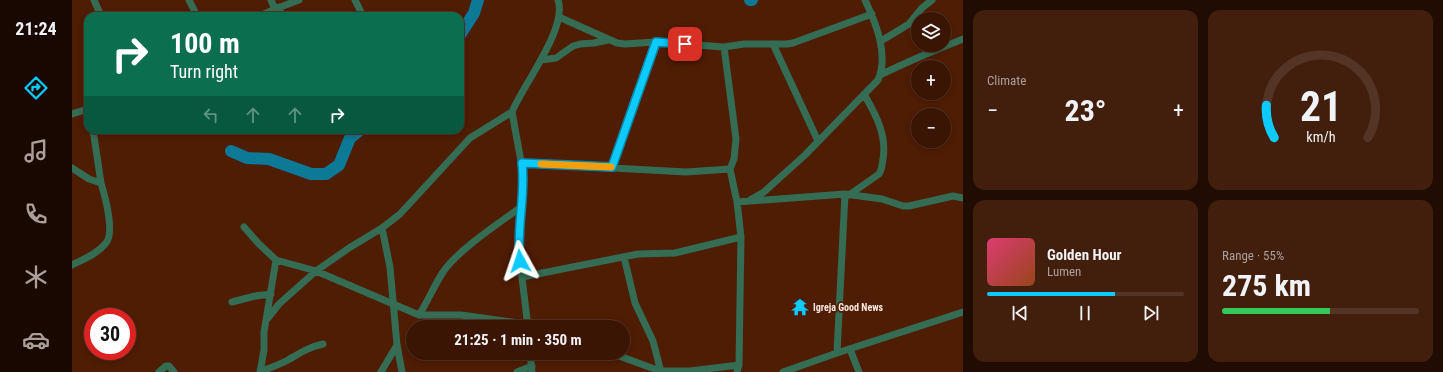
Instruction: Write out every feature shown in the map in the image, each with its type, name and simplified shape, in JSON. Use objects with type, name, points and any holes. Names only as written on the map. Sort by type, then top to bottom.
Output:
[{"type":"street","points":[[94,0],[99,12]]},
{"type":"street","points":[[189,0],[195,12]]},
{"type":"street","points":[[271,0],[280,12]]},
{"type":"street","points":[[268,12],[299,0]]},
{"type":"street","points":[[355,0],[361,12]]},
{"type":"street","points":[[526,320],[518,245],[524,178],[512,112],[516,102],[541,60],[559,17],[558,0]]},
{"type":"street","points":[[749,201],[764,192],[780,178],[878,80],[881,68],[881,41],[872,14],[865,0]]},
{"type":"street","points":[[881,41],[909,24],[922,8],[932,0]]},
{"type":"street","points":[[559,17],[608,40],[626,44],[656,42],[724,47],[744,44],[793,43],[872,14]]},
{"type":"street","points":[[880,75],[905,62],[963,39]]},
{"type":"street","points":[[541,60],[556,58],[573,46],[608,40]]},
{"type":"street","points":[[612,167],[656,42]]},
{"type":"street","points":[[774,44],[818,141]]},
{"type":"street","points":[[629,360],[661,372],[738,368],[741,237],[737,202],[730,169],[734,158],[736,139],[724,47]]},
{"type":"street","points":[[847,194],[879,174],[885,151],[883,135],[875,113],[864,94]]},
{"type":"street","points":[[72,114],[84,110]]},
{"type":"street","points":[[267,319],[279,304],[316,271],[349,248],[382,228],[405,208],[470,138],[512,112]]},
{"type":"street","points":[[72,265],[88,258],[106,244],[110,234],[107,207],[100,183],[94,134]]},
{"type":"street","points":[[522,163],[686,172],[730,169]]},
{"type":"street","points":[[72,168],[89,179],[100,183]]},
{"type":"street","points":[[737,202],[847,194],[882,199],[903,206],[909,206],[953,196],[963,198]]},
{"type":"street","points":[[837,353],[847,194]]},
{"type":"street","points":[[419,315],[443,271],[457,256],[521,207]]},
{"type":"street","points":[[244,227],[276,260],[316,271],[419,315],[461,316],[490,320]]},
{"type":"street","points":[[382,228],[390,266],[397,345],[402,372]]},
{"type":"street","points":[[522,277],[638,254],[675,253],[741,237]]},
{"type":"street","points":[[624,257],[635,303],[652,342],[661,372]]},
{"type":"street","points":[[260,372],[264,350],[264,332],[276,260]]},
{"type":"street","points":[[232,302],[255,296],[271,294]]},
{"type":"street","points":[[783,372],[963,312]]},
{"type":"street","points":[[260,372],[276,366],[305,349],[323,344]]},
{"type":"street","points":[[381,372],[397,345]]},
{"type":"street","points":[[850,349],[859,372]]},
{"type":"street","points":[[159,372],[166,366],[169,366],[174,372]]},
{"type":"street","points":[[517,372],[532,369]]},
{"type":"waterway","points":[[464,29],[474,13],[478,0]]},
{"type":"waterway","points":[[231,151],[247,158],[269,159],[311,174],[326,174],[339,165],[350,138],[355,134]]},
{"type":"slow traffic","points":[[541,164],[611,167]]},
{"type":"place","name":"Igreja Good News","points":[[800,307]]},
{"type":"route","points":[[520,261],[518,245],[524,178],[522,163],[612,167],[632,106],[656,42],[685,44]]}]
